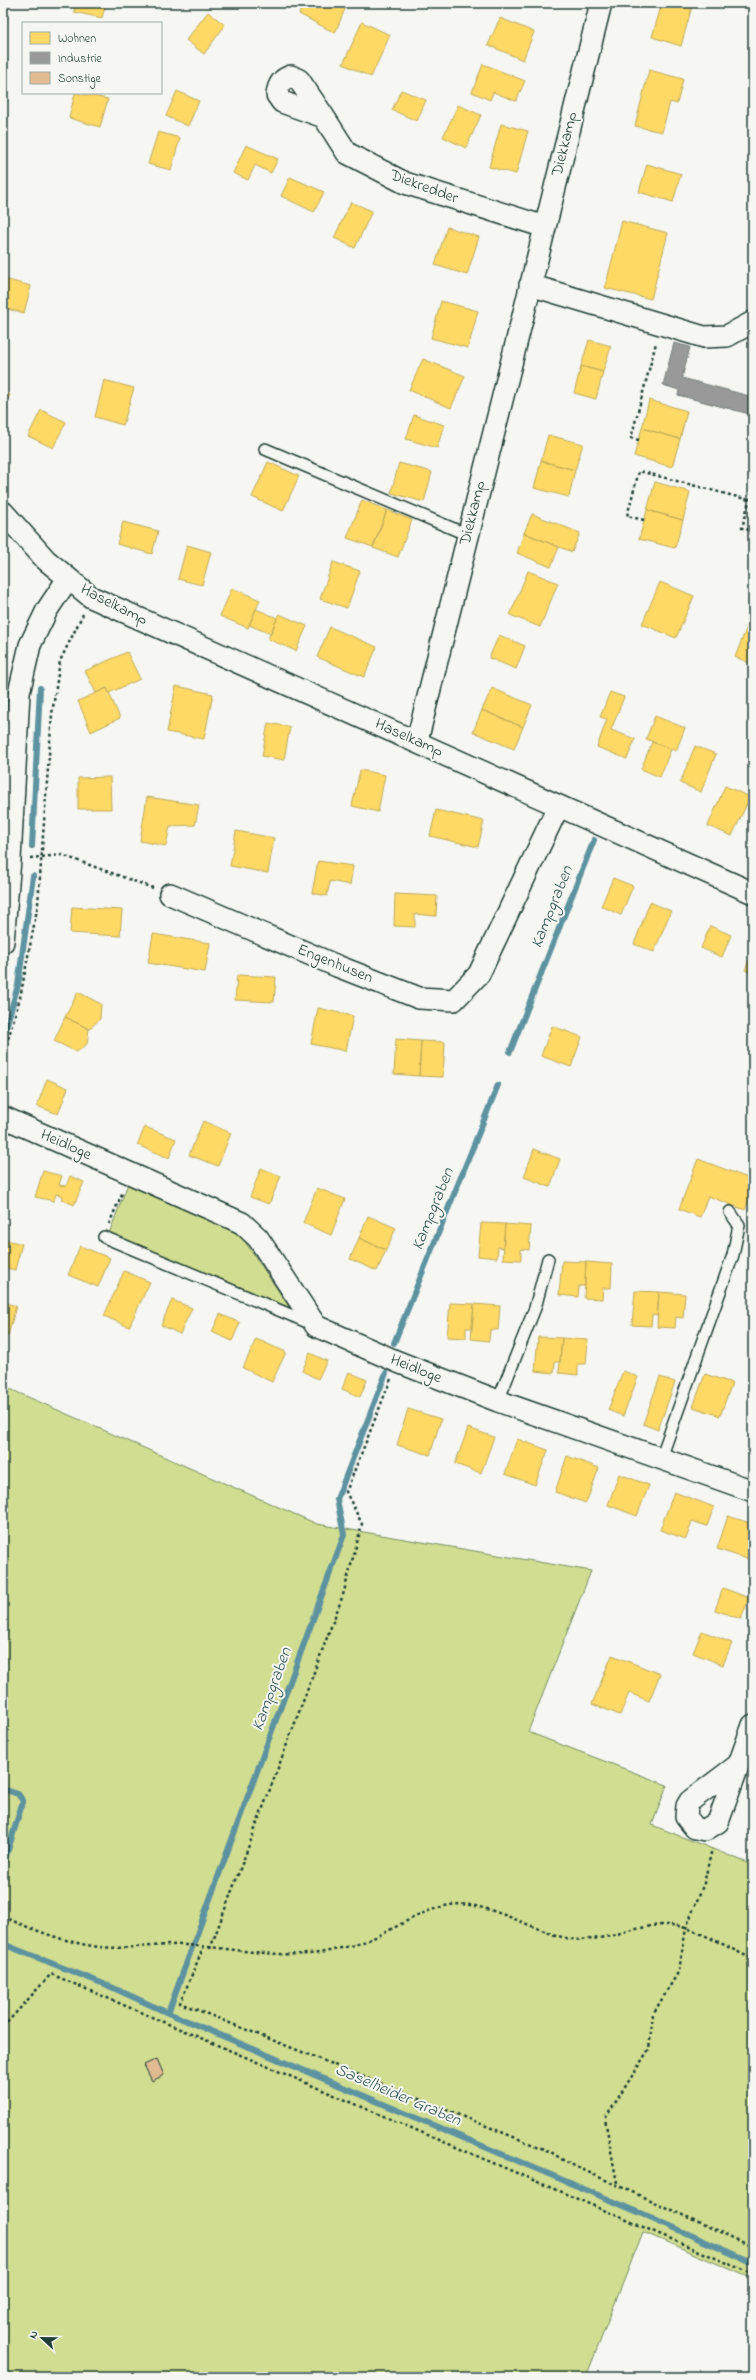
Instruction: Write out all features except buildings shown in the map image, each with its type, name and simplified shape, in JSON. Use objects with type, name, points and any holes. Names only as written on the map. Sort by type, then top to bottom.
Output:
[{"type":"street","name":"Diekkamp","points":[[417,741],[601,3]]},
{"type":"street","name":"Diekredder","points":[[324,117],[347,153],[405,183],[545,227]]},
{"type":"street","points":[[530,285],[704,337],[727,336],[753,322]]},
{"type":"street","name":"Haselkamp","points":[[3,512],[46,560],[67,580],[91,597],[417,741],[558,807],[753,893]]},
{"type":"street","points":[[3,942],[10,860],[19,693],[30,645],[48,610],[67,580]]},
{"type":"street","name":"Engenhusen","points":[[170,894],[337,966],[419,998],[454,1000],[479,974],[558,807]]},
{"type":"street","name":"Heidloge","points":[[3,1117],[242,1223],[258,1238],[316,1326],[398,1362],[498,1401],[753,1491]]},
{"type":"street","points":[[738,1765],[694,1798],[687,1806],[688,1821],[695,1828],[705,1830],[718,1822],[753,1725]]},
{"type":"lane","points":[[265,449],[468,534]]},
{"type":"lane","points":[[661,1458],[733,1256],[739,1225],[730,1212]]},
{"type":"lane","points":[[104,1237],[316,1326]]},
{"type":"lane","points":[[498,1401],[535,1308],[548,1259]]},
{"type":"path","points":[[639,440],[631,438],[661,325]]},
{"type":"path","points":[[644,520],[627,516],[639,471],[749,500]]},
{"type":"path","points":[[753,486],[742,528],[753,531]]},
{"type":"path","points":[[3,1056],[20,998],[38,904],[52,714],[60,661],[91,597]]},
{"type":"path","points":[[10,860],[62,855],[170,894]]},
{"type":"path","points":[[104,1237],[130,1174]]},
{"type":"path","points":[[210,1949],[343,1595],[362,1524],[346,1492],[398,1362]]},
{"type":"path","points":[[617,2184],[605,2119],[649,2050],[653,2014],[679,1971],[686,1928],[710,1862],[714,1840],[705,1830]]},
{"type":"path","points":[[3,1917],[47,1934],[102,1947],[189,1945],[204,1946],[210,1949],[276,1955],[309,1954],[353,1946],[425,1911],[450,1904],[469,1903],[568,1939],[589,1939],[656,1925],[672,1924],[686,1928],[753,1959]]},
{"type":"path","points":[[204,1946],[180,2003],[551,2152],[566,2162],[617,2184],[753,2248]]},
{"type":"path","points":[[3,2027],[51,1974],[753,2274]]},
{"type":"green space","points":[[129,1181],[233,1224],[292,1311],[108,1236]]},
{"type":"green space","points":[[3,1386],[317,1524],[591,1571],[528,1732],[667,1785],[652,1825],[753,1865],[753,2279],[643,2232],[586,2377],[3,2377]]},
{"type":"waterway","points":[[32,846],[40,688]]},
{"type":"waterway","name":"Kampgraben","points":[[510,1052],[594,840]]},
{"type":"waterway","points":[[3,1038],[18,985],[33,876]]},
{"type":"waterway","name":"Kampgraben","points":[[394,1343],[498,1085]]},
{"type":"waterway","name":"Kampgraben","points":[[168,2013],[344,1535],[337,1499],[386,1373]]},
{"type":"waterway","points":[[3,1789],[18,1794],[23,1801],[3,1866]]},
{"type":"waterway","name":"Saselheider Graben","points":[[3,1944],[109,1986],[168,2013],[650,2217],[753,2263]]}]
